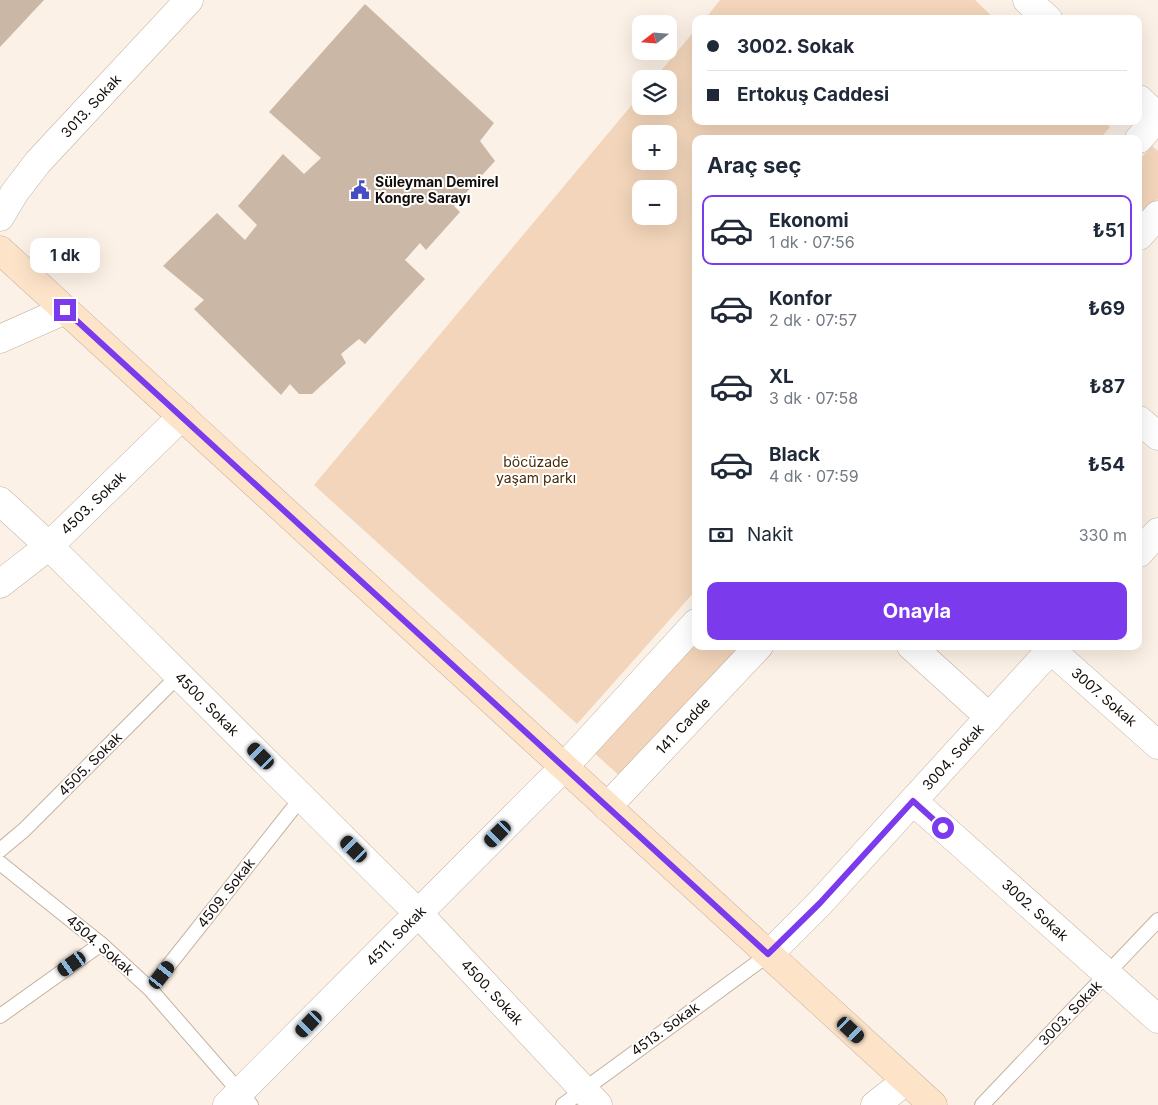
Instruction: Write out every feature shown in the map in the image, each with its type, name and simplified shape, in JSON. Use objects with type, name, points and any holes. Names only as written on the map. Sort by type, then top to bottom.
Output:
[{"type":"main road","points":[[0,250],[933,1105]]},
{"type":"street","name":"3013. Sokak","points":[[0,217],[15,192],[38,162],[189,0]]},
{"type":"street","points":[[1027,0],[1044,15]]},
{"type":"street","points":[[1142,103],[1158,117],[1142,136]]},
{"type":"street","points":[[1142,233],[1158,215]]},
{"type":"street","points":[[0,339],[65,310]]},
{"type":"street","name":"4503. Sokak","points":[[0,584],[49,546],[182,416]]},
{"type":"street","points":[[1142,423],[1158,436]]},
{"type":"street","name":"4500. Sokak","points":[[0,501],[49,546],[418,913],[581,1100]]},
{"type":"street","points":[[1142,550],[1158,532]]},
{"type":"street","points":[[564,767],[692,627]]},
{"type":"street","name":"141. Cadde","points":[[607,807],[754,650]]},
{"type":"street","points":[[915,650],[989,718]]},
{"type":"street","name":"3004. Sokak","points":[[768,954],[820,903],[1050,650]]},
{"type":"street","name":"3007. Sokak","points":[[1054,650],[1158,745]]},
{"type":"street","name":"4511. Sokak","points":[[239,1101],[418,913],[564,767]]},
{"type":"street","name":"3002. Sokak","points":[[913,801],[1158,1019]]},
{"type":"street","points":[[875,1105],[906,1081]]},
{"type":"lane","name":"4505. Sokak","points":[[0,850],[24,830],[179,675]]},
{"type":"lane","name":"4509. Sokak","points":[[150,990],[302,797]]},
{"type":"lane","name":"4504. Sokak","points":[[0,863],[101,944],[150,990],[239,1101]]},
{"type":"lane","name":"3003. Sokak","points":[[982,1105],[1158,920]]},
{"type":"lane","points":[[0,1016],[101,944]]},
{"type":"lane","name":"4513. Sokak","points":[[581,1100],[768,954]]},
{"type":"green space","points":[[720,0],[975,0],[991,15],[708,15]]},
{"type":"green space","name":"böcüzade yaşam parkı","points":[[692,34],[692,125],[1108,125],[1110,127],[1103,135],[692,135],[692,595],[577,724],[314,485],[632,105],[632,115],[677,115],[677,70],[662,70],[670,60],[678,60],[678,50]]},
{"type":"green space","points":[[1152,146],[1158,151],[1158,199],[1142,217],[1142,157]]},
{"type":"green space","points":[[692,642],[692,650],[740,650],[622,778],[592,751]]},
{"type":"building","points":[[0,0],[44,0],[0,47]]},
{"type":"building","name":"Süleyman Demirel Kongre Sarayı","points":[[365,4],[494,123],[480,141],[495,161],[454,206],[460,212],[426,250],[420,243],[405,260],[425,279],[365,344],[359,339],[341,354],[346,363],[312,394],[299,394],[290,384],[281,395],[194,309],[204,300],[163,266],[217,213],[245,240],[257,225],[238,206],[283,154],[304,174],[321,158],[269,112]]},
{"type":"place","name":"Süleyman Demirel Kongre Sarayı","points":[[360,190]]},
{"type":"route","points":[[65,310],[768,954],[820,903],[913,801],[943,828]]}]
